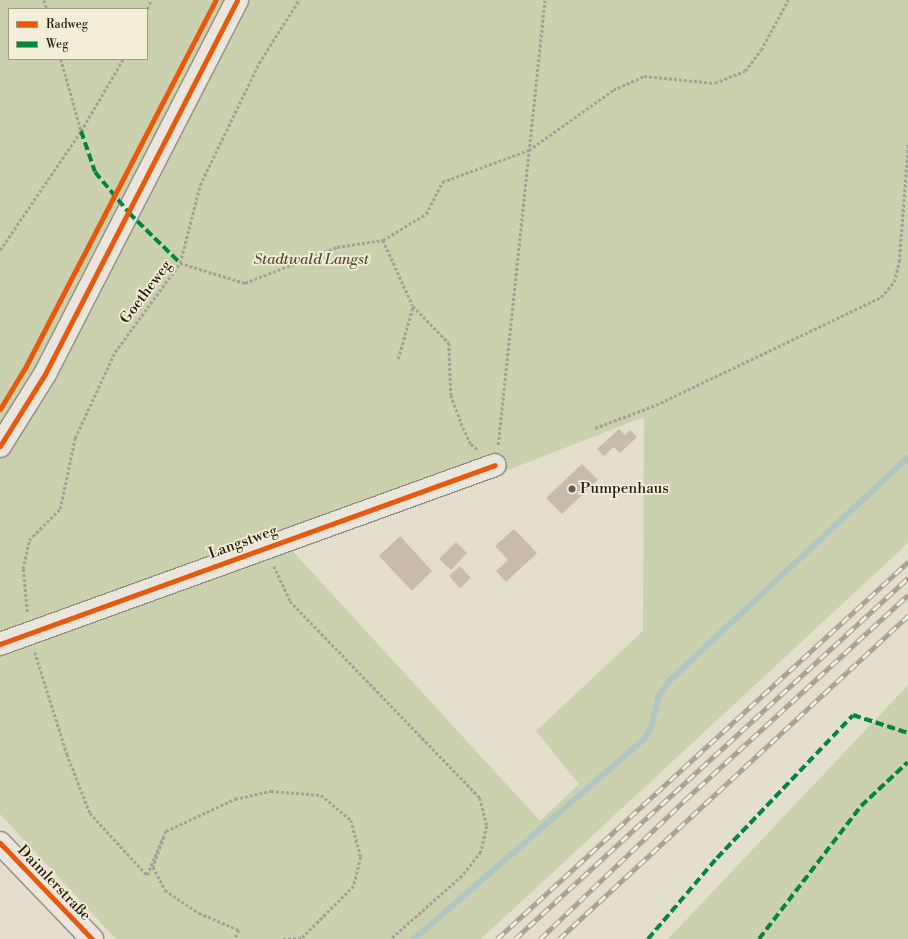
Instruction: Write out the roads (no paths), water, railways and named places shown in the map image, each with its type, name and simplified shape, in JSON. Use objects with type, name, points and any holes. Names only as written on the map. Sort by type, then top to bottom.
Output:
[{"type":"street","points":[[0,446],[45,374],[237,0]]},
{"type":"street","name":"Langstweg","points":[[0,644],[268,545],[495,465]]},
{"type":"street","name":"Daimlerstraße","points":[[0,843],[92,939]]},
{"type":"waterway","points":[[414,939],[645,738],[651,728],[658,697],[670,680],[908,457]]},
{"type":"railway","points":[[497,939],[908,562]]},
{"type":"railway","points":[[515,939],[908,578]]},
{"type":"railway","points":[[540,939],[685,800],[908,595]]},
{"type":"railway","points":[[559,939],[908,616]]},
{"type":"place","name":"Pumpenhaus","points":[[572,489]]},
{"type":"park label","name":"Stadtwald Langst","points":[[311,260]]}]
